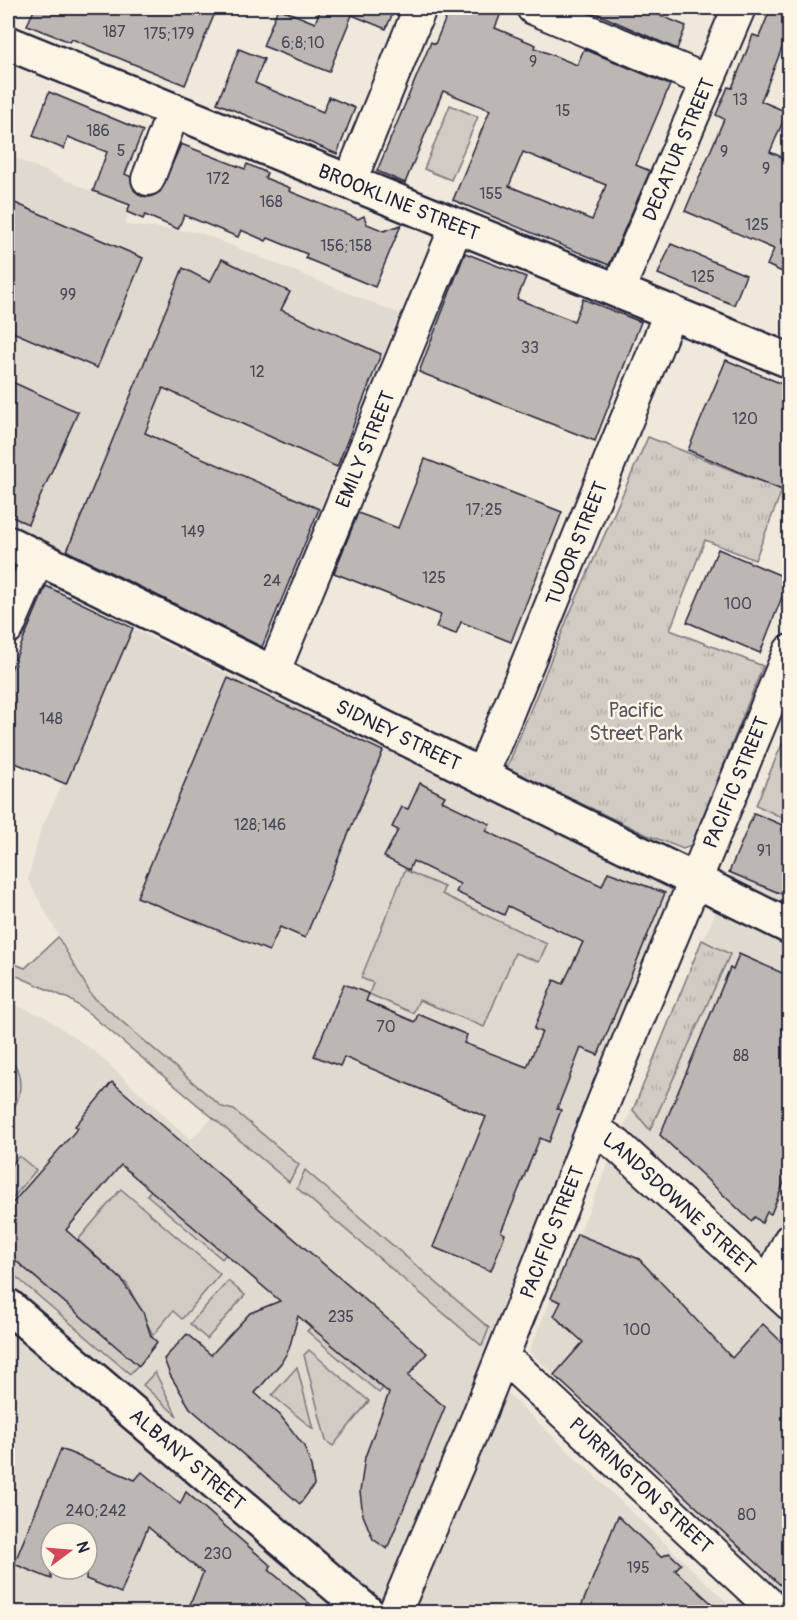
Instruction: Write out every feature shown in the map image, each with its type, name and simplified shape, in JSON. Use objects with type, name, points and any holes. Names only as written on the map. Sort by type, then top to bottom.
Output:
[{"type":"main road","name":"BROOKLINE STREET","points":[[8,43],[671,311],[789,361]]},
{"type":"main road","name":"SIDNEY STREET","points":[[8,543],[789,927]]},
{"type":"main road","name":"ALBANY STREET","points":[[8,1306],[367,1612]]},
{"type":"street","points":[[350,181],[420,8]]},
{"type":"street","points":[[533,8],[707,81]]},
{"type":"street","name":"DECATUR STREET","points":[[618,290],[739,8]]},
{"type":"street","points":[[148,179],[174,110]]},
{"type":"street","name":"EMILY STREET","points":[[273,673],[458,225]]},
{"type":"street","name":"TUDOR STREET","points":[[482,775],[671,311]]},
{"type":"street","points":[[8,627],[38,558]]},
{"type":"street","name":"PACIFIC STREET","points":[[395,1612],[501,1361],[593,1129],[789,651]]},
{"type":"street","name":"LANDSDOWNE STREET","points":[[593,1129],[616,1144],[779,1294]]},
{"type":"street","points":[[779,1294],[789,1240]]},
{"type":"street","name":"PURRINGTON STREET","points":[[501,1361],[516,1368],[777,1612]]},
{"type":"shaded area","points":[[8,155],[130,208],[125,225],[198,232],[400,314],[261,651],[8,525]]},
{"type":"shaded area","points":[[134,629],[672,889],[479,1366],[737,1612],[8,1612],[8,1002],[45,1017],[94,1051],[191,1140],[222,1107],[92,996],[28,880],[40,832]]},
{"type":"shaded area","points":[[789,739],[789,1600],[529,1351]]},
{"type":"green space","points":[[450,105],[478,117],[451,180],[424,169]]},
{"type":"green space","name":"Pacific Street Park","points":[[648,437],[782,490],[755,560],[705,540],[670,630],[763,666],[691,846],[683,849],[645,834],[507,768],[569,615]]},
{"type":"green space","points":[[782,744],[789,748],[789,821],[756,805]]},
{"type":"green space","points":[[405,870],[444,887],[442,894],[547,944],[539,962],[515,953],[484,1027],[419,1000],[413,1013],[369,994],[373,983],[361,978]]},
{"type":"green space","points":[[58,937],[92,996],[222,1107],[234,1110],[299,1165],[289,1182],[90,1014],[69,999],[8,972],[8,961],[25,968]]},
{"type":"green space","points":[[702,940],[730,954],[650,1130],[633,1110]]},
{"type":"green space","points":[[8,1055],[17,1069],[20,1085],[17,1101],[8,1116]]},
{"type":"green space","points":[[19,1156],[36,1170],[8,1204],[8,1169]]},
{"type":"green space","points":[[305,1170],[489,1328],[482,1346],[297,1188]]},
{"type":"green space","points":[[121,1189],[220,1274],[182,1319],[173,1311],[153,1335],[127,1284],[78,1240]]},
{"type":"green space","points":[[151,1190],[226,1254],[222,1259],[147,1195]]},
{"type":"green space","points":[[8,1254],[138,1365],[130,1374],[8,1270]]},
{"type":"green space","points":[[228,1281],[245,1295],[207,1339],[190,1324]]},
{"type":"green space","points":[[311,1327],[383,1388],[379,1393],[307,1331]]},
{"type":"green space","points":[[309,1350],[369,1401],[333,1446],[326,1441],[304,1355]]},
{"type":"green space","points":[[297,1367],[313,1429],[272,1395]]},
{"type":"green space","points":[[155,1372],[177,1416],[143,1385]]},
{"type":"building","points":[[35,8],[217,8],[185,85],[72,39],[70,42],[27,25]]},
{"type":"building","points":[[278,8],[315,23],[321,8],[395,8],[386,29],[352,15],[329,72],[263,46]]},
{"type":"building","points":[[450,8],[489,8],[501,13],[495,28],[536,45],[535,48],[577,65],[584,49],[670,85],[636,165],[650,171],[609,265],[453,200],[490,110],[443,91],[405,183],[377,171],[431,42],[435,44]],"holes":[[[523,152],[606,185],[592,220],[509,186]]]},
{"type":"building","points":[[584,8],[642,8],[686,26],[677,49]]},
{"type":"building","points":[[771,8],[789,8],[789,30],[761,101],[787,112],[770,152],[789,160],[789,275],[767,265],[774,249],[685,211],[724,119],[716,115],[728,87],[732,88],[753,35],[759,37]]},
{"type":"building","points":[[239,49],[264,59],[255,83],[323,112],[329,97],[355,108],[337,154],[217,103]]},
{"type":"building","points":[[49,92],[143,131],[125,174],[131,177],[134,190],[141,196],[150,197],[160,192],[181,144],[245,169],[247,164],[267,173],[265,178],[290,188],[289,191],[358,219],[364,216],[367,224],[384,231],[401,225],[375,287],[305,258],[307,254],[268,238],[266,241],[241,230],[238,237],[184,215],[178,229],[145,215],[143,219],[127,212],[130,205],[93,191],[107,152],[68,137],[64,149],[33,136]]},
{"type":"building","points":[[8,200],[143,258],[97,368],[8,330]]},
{"type":"building","points":[[671,244],[746,275],[734,305],[658,274]]},
{"type":"building","points":[[465,253],[526,277],[517,299],[574,321],[583,299],[641,322],[595,441],[419,372]]},
{"type":"building","points":[[222,259],[290,292],[281,310],[381,354],[337,467],[163,388],[145,433],[319,509],[262,647],[67,551],[183,268],[210,282]]},
{"type":"building","points":[[726,360],[789,387],[789,493],[688,450]]},
{"type":"building","points":[[8,380],[78,412],[28,524],[8,515]]},
{"type":"building","points":[[425,459],[562,512],[511,642],[461,622],[456,634],[436,627],[441,615],[334,573],[358,513],[398,528]]},
{"type":"building","points":[[718,549],[789,579],[760,653],[687,622]]},
{"type":"building","points":[[46,586],[133,628],[66,784],[8,760],[8,676]]},
{"type":"building","points":[[228,678],[383,751],[305,938],[280,927],[269,951],[137,897]]},
{"type":"building","points":[[420,783],[445,796],[442,801],[490,824],[486,831],[602,886],[608,872],[665,893],[598,1055],[581,1048],[557,1109],[561,1110],[549,1142],[540,1138],[501,1232],[505,1234],[491,1271],[433,1247],[486,1117],[344,1057],[340,1066],[314,1056],[344,984],[369,994],[366,1001],[415,1022],[418,1014],[467,1035],[464,1043],[527,1067],[542,1032],[534,1029],[554,980],[563,984],[583,942],[508,906],[504,915],[456,892],[460,884],[413,861],[409,870],[384,857],[398,830],[392,827],[402,807],[408,809]]},
{"type":"building","points":[[754,813],[789,828],[789,897],[729,872]]},
{"type":"building","points":[[739,954],[789,976],[789,1170],[771,1214],[767,1212],[762,1223],[755,1217],[751,1221],[660,1135],[730,968],[733,970]]},
{"type":"building","points":[[112,1082],[427,1353],[408,1376],[445,1407],[387,1549],[373,1539],[363,1515],[360,1492],[365,1457],[389,1393],[298,1316],[289,1349],[281,1363],[255,1393],[280,1415],[304,1446],[311,1466],[314,1485],[300,1504],[190,1408],[170,1375],[164,1359],[187,1334],[211,1355],[250,1313],[280,1301],[121,1165],[66,1230],[121,1279],[143,1312],[151,1336],[157,1342],[139,1366],[8,1254],[8,1208],[78,1128],[75,1126]]},
{"type":"building","points":[[577,1234],[639,1259],[732,1358],[763,1324],[789,1349],[789,1593],[554,1375],[583,1342],[554,1316],[561,1302],[551,1298]]},
{"type":"building","points":[[61,1449],[135,1480],[142,1472],[180,1504],[186,1492],[271,1566],[269,1570],[320,1612],[187,1612],[203,1573],[148,1527],[121,1593],[91,1581],[99,1581],[99,1521],[39,1521],[39,1574],[14,1564]]},
{"type":"building","points":[[618,1516],[661,1557],[669,1553],[681,1564],[675,1570],[721,1612],[579,1612]]}]
